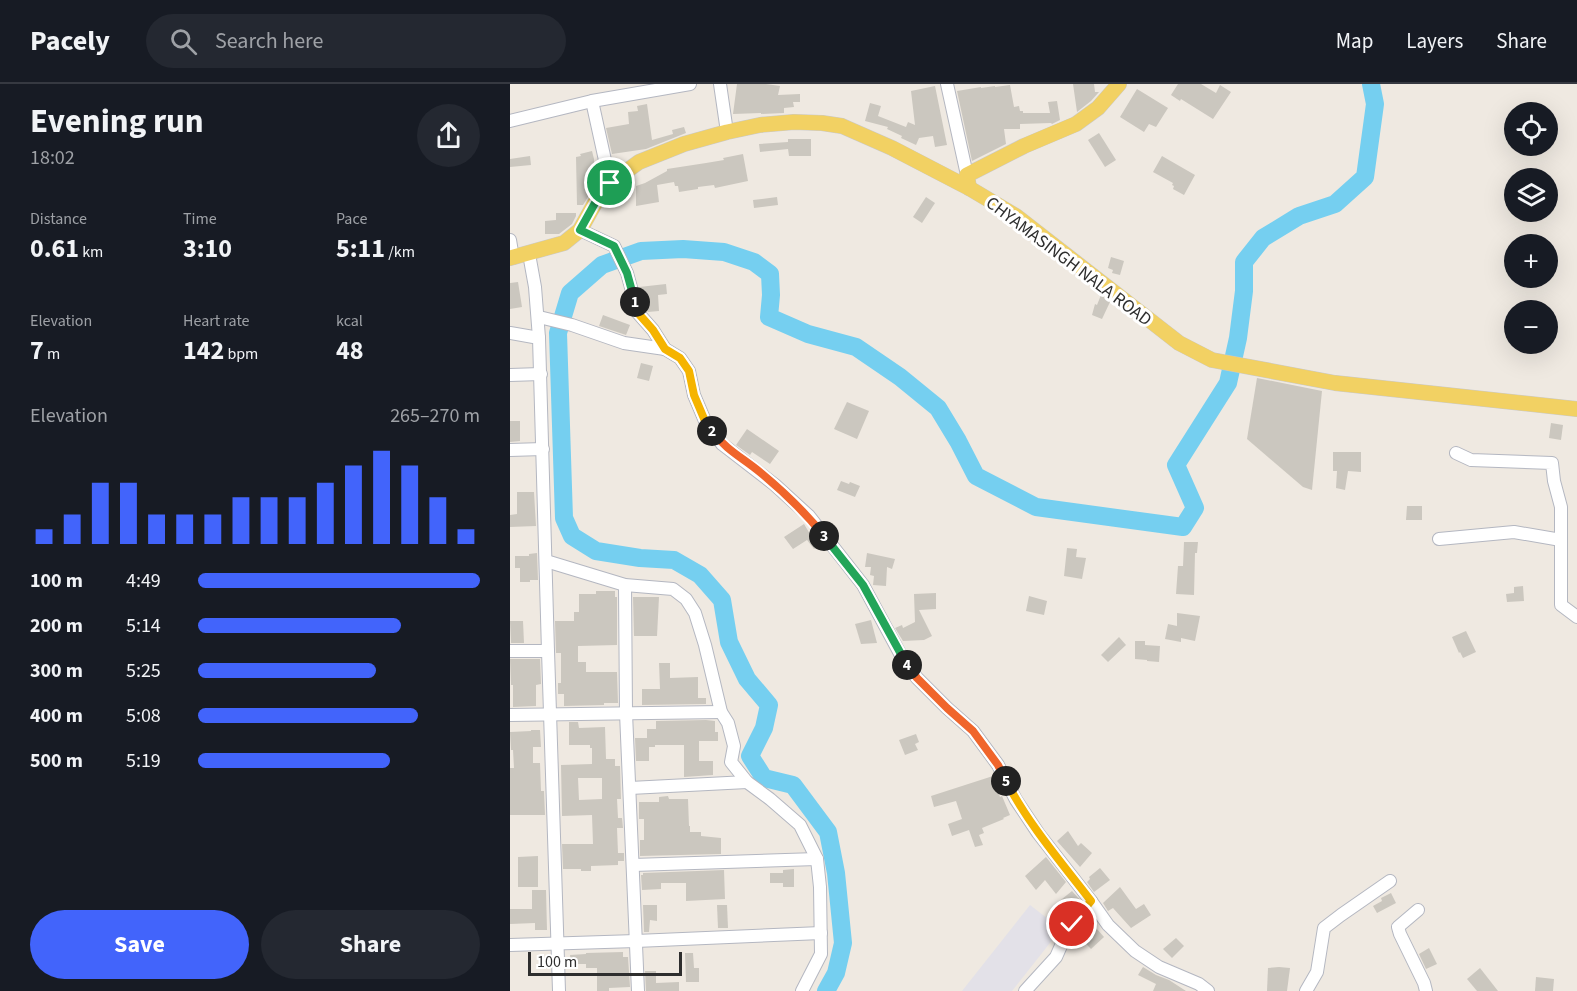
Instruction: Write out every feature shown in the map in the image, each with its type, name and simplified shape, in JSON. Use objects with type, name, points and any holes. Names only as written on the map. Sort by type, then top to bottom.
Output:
[{"type":"main road","points":[[968,182],[1024,146],[1076,124],[1098,108],[1119,84]]},
{"type":"main road","name":"CHYAMASINGH NALA ROAD","points":[[512,258],[564,243],[580,230],[595,203],[610,183],[639,162],[684,144],[727,132],[760,125],[794,122],[822,123],[842,126],[968,182],[1016,216],[1179,343],[1212,360],[1335,383],[1577,409]]},
{"type":"street","points":[[510,121],[592,101],[690,84]]},
{"type":"street","points":[[720,84],[727,132]]},
{"type":"street","points":[[952,85],[968,182]]},
{"type":"street","points":[[592,101],[610,183]]},
{"type":"street","points":[[580,230],[614,246],[627,273],[638,313],[653,330],[665,349]]},
{"type":"street","points":[[510,240],[512,258]]},
{"type":"street","points":[[529,254],[543,318],[539,338],[559,991]]},
{"type":"street","points":[[543,318],[572,325],[624,343],[665,349],[680,358],[689,371],[694,395],[705,421],[722,444],[775,485],[808,516],[863,585],[904,661],[917,678],[973,731],[998,765],[1016,800],[1038,833],[1108,925],[1135,951],[1159,968],[1199,984],[1208,991]]},
{"type":"street","points":[[510,333],[539,338]]},
{"type":"street","points":[[510,375],[541,374]]},
{"type":"street","points":[[510,450],[543,449]]},
{"type":"street","points":[[1456,453],[1471,460],[1552,464],[1561,507],[1561,605],[1577,617]]},
{"type":"street","points":[[1439,539],[1514,532],[1561,540]]},
{"type":"street","points":[[546,561],[625,585],[673,589],[686,599],[695,613],[721,712],[728,723],[734,746],[731,762],[747,782],[800,825],[817,860],[821,954],[802,991]]},
{"type":"street","points":[[625,585],[626,713],[638,991]]},
{"type":"street","points":[[510,651],[548,651]]},
{"type":"street","points":[[510,716],[721,712]]},
{"type":"street","points":[[630,788],[747,782]]},
{"type":"street","points":[[633,865],[817,860]]},
{"type":"street","points":[[1306,991],[1317,972],[1324,928],[1390,882]]},
{"type":"street","points":[[1025,991],[1056,957],[1068,930],[1091,901]]},
{"type":"street","points":[[1418,910],[1398,927],[1426,991]]},
{"type":"street","points":[[510,945],[821,933]]},
{"type":"shaded area","points":[[1030,905],[1061,929],[1012,991],[962,991]]},
{"type":"building","points":[[737,84],[780,86],[778,95],[800,94],[800,102],[793,102],[794,107],[784,108],[784,113],[733,114]]},
{"type":"building","points":[[1073,84],[1094,84],[1095,92],[1099,92],[1077,112]]},
{"type":"building","points":[[1178,84],[1201,84],[1216,93],[1220,85],[1231,92],[1213,119],[1171,95]]},
{"type":"building","points":[[1010,85],[1014,107],[1019,106],[1023,113],[1050,113],[1048,102],[1057,101],[1060,120],[1052,124],[1020,124],[1020,129],[1004,129],[1006,144],[972,161],[957,91]]},
{"type":"building","points":[[935,86],[947,145],[935,147],[933,136],[919,138],[916,145],[887,129],[888,127],[865,121],[870,103],[881,106],[878,116],[906,127],[908,122],[915,125],[911,91]]},
{"type":"building","points":[[1137,89],[1168,108],[1156,127],[1149,124],[1144,132],[1120,117]]},
{"type":"building","points":[[647,104],[652,140],[673,134],[672,130],[684,127],[686,133],[646,149],[612,154],[606,128],[629,124],[628,112],[638,111],[637,106]]},
{"type":"building","points":[[1099,133],[1116,160],[1105,167],[1088,140]]},
{"type":"building","points":[[788,139],[811,139],[811,156],[789,156],[788,149],[760,152],[759,144],[788,142]]},
{"type":"building","points":[[592,151],[595,181],[593,189],[583,205],[577,205],[576,157]]},
{"type":"building","points":[[743,154],[748,181],[715,188],[714,185],[698,187],[698,189],[679,192],[674,182],[657,185],[659,202],[636,206],[636,186],[667,169],[724,160],[723,158]]},
{"type":"building","points":[[530,156],[531,165],[510,167],[510,159]]},
{"type":"building","points":[[1162,156],[1195,175],[1184,195],[1173,189],[1173,183],[1153,172]]},
{"type":"building","points":[[777,197],[778,205],[754,208],[753,200]]},
{"type":"building","points":[[926,197],[935,203],[922,223],[913,217]]},
{"type":"building","points":[[556,213],[576,213],[576,216],[572,224],[559,234],[545,234],[545,221],[556,220]]},
{"type":"building","points":[[1111,257],[1124,261],[1120,275],[1112,273],[1113,270],[1108,268]]},
{"type":"building","points":[[518,282],[522,307],[510,309],[510,283]]},
{"type":"building","points":[[666,284],[667,294],[658,295],[659,311],[648,312],[645,309],[639,287]]},
{"type":"building","points":[[1101,295],[1110,302],[1102,319],[1092,315]]},
{"type":"building","points":[[603,315],[630,325],[626,335],[599,326]]},
{"type":"building","points":[[641,363],[653,366],[649,381],[637,378]]},
{"type":"building","points":[[1257,378],[1322,391],[1312,490],[1303,487],[1247,439]]},
{"type":"building","points":[[847,402],[869,411],[857,439],[834,429]]},
{"type":"building","points":[[510,421],[520,421],[520,441],[510,442]]},
{"type":"building","points":[[1551,423],[1563,425],[1561,440],[1549,438]]},
{"type":"building","points":[[747,429],[779,451],[770,464],[752,452],[750,455],[736,445]]},
{"type":"building","points":[[1333,452],[1361,452],[1361,472],[1348,471],[1345,490],[1336,488],[1337,471],[1333,471]]},
{"type":"building","points":[[841,481],[860,486],[855,497],[837,490]]},
{"type":"building","points":[[517,492],[534,492],[536,526],[510,527],[510,515],[517,514]]},
{"type":"building","points":[[1407,506],[1422,506],[1422,520],[1406,520]]},
{"type":"building","points":[[804,524],[810,534],[812,533],[821,544],[814,549],[807,540],[793,549],[784,537]]},
{"type":"building","points":[[1184,542],[1198,542],[1197,553],[1195,553],[1194,595],[1176,594],[1178,566],[1183,566]]},
{"type":"building","points":[[1067,548],[1077,549],[1076,557],[1086,558],[1082,579],[1064,576]]},
{"type":"building","points":[[537,553],[538,580],[520,582],[520,568],[515,568],[515,556],[529,556],[529,554]]},
{"type":"building","points":[[867,553],[895,559],[892,569],[887,567],[886,586],[873,585],[874,576],[870,575],[871,567],[865,567]]},
{"type":"building","points":[[1523,586],[1524,601],[1507,602],[1506,594],[1514,593],[1514,587]]},
{"type":"building","points":[[615,591],[617,645],[578,646],[578,662],[586,662],[586,672],[617,672],[618,703],[564,706],[564,694],[558,694],[558,683],[561,683],[561,653],[556,653],[555,621],[574,621],[574,612],[579,612],[579,594]]},
{"type":"building","points":[[936,593],[936,609],[919,610],[932,636],[924,640],[903,641],[895,628],[902,625],[903,628],[915,622],[914,594]]},
{"type":"building","points":[[1029,596],[1047,601],[1044,615],[1026,611]]},
{"type":"building","points":[[633,597],[659,597],[657,636],[634,636]]},
{"type":"building","points":[[1177,613],[1200,616],[1195,641],[1181,638],[1181,642],[1165,639],[1168,624],[1177,626]]},
{"type":"building","points":[[871,620],[877,643],[861,644],[855,624]]},
{"type":"building","points":[[510,621],[523,621],[524,643],[511,643]]},
{"type":"building","points":[[1466,631],[1476,652],[1463,658],[1452,637]]},
{"type":"building","points":[[1119,637],[1126,645],[1108,662],[1101,655]]},
{"type":"building","points":[[1135,641],[1145,641],[1145,645],[1160,646],[1159,662],[1135,659]]},
{"type":"building","points":[[510,659],[540,659],[541,684],[536,685],[536,706],[513,707]]},
{"type":"building","points":[[659,663],[670,663],[670,678],[698,677],[698,698],[706,698],[706,704],[642,705],[642,689],[660,689]]},
{"type":"building","points":[[656,721],[715,721],[718,741],[699,741],[699,761],[713,761],[713,775],[684,777],[684,745],[649,747],[649,761],[636,761],[635,738],[647,738],[647,729],[656,729]]},
{"type":"building","points":[[569,722],[578,722],[579,728],[605,727],[606,759],[615,759],[615,766],[620,766],[621,799],[617,799],[618,818],[622,818],[623,828],[617,828],[618,853],[624,853],[624,861],[618,861],[618,865],[591,866],[591,871],[563,869],[562,844],[593,844],[592,815],[562,816],[561,765],[592,764],[590,745],[569,745]],"holes":[[[578,778],[602,778],[602,799],[579,800]]]},
{"type":"building","points":[[540,730],[541,747],[533,747],[533,763],[540,763],[545,815],[510,815],[510,768],[514,768],[510,732]]},
{"type":"building","points":[[916,734],[919,742],[915,744],[918,750],[905,755],[899,740]]},
{"type":"building","points":[[993,776],[1000,797],[1002,796],[1010,815],[982,828],[984,833],[979,835],[983,845],[975,847],[969,830],[952,836],[948,824],[962,819],[956,801],[934,807],[931,796]]},
{"type":"building","points":[[668,796],[669,799],[688,799],[690,832],[701,832],[701,836],[721,838],[721,854],[640,856],[640,840],[644,840],[644,819],[639,819],[639,802],[659,802],[659,797]]},
{"type":"building","points":[[1068,831],[1078,846],[1081,843],[1092,853],[1080,867],[1057,841]]},
{"type":"building","points":[[538,856],[538,887],[518,887],[518,857]]},
{"type":"building","points":[[1046,857],[1066,882],[1056,894],[1045,880],[1036,890],[1025,876]]},
{"type":"building","points":[[1100,868],[1110,880],[1094,892],[1087,882],[1089,877]]},
{"type":"building","points":[[794,869],[794,887],[783,887],[783,883],[770,883],[770,873],[783,873],[783,870]]},
{"type":"building","points":[[724,870],[725,899],[686,901],[686,883],[661,883],[661,889],[642,890],[641,875],[643,873]]},
{"type":"building","points":[[1120,887],[1136,909],[1144,904],[1151,915],[1131,928],[1113,908],[1108,911],[1103,903]]},
{"type":"building","points":[[532,890],[546,890],[547,930],[535,930],[535,923],[510,924],[510,909],[532,909]]},
{"type":"building","points":[[1072,891],[1081,901],[1067,914],[1057,903]]},
{"type":"building","points":[[1391,893],[1396,903],[1377,913],[1373,906],[1382,901],[1381,898]]},
{"type":"building","points":[[643,905],[657,905],[657,921],[650,920],[649,932],[644,932]]},
{"type":"building","points":[[717,905],[727,905],[728,928],[718,928]]},
{"type":"building","points":[[1088,919],[1104,937],[1091,949],[1076,933]]},
{"type":"building","points":[[1176,938],[1184,946],[1172,958],[1163,949]]},
{"type":"building","points":[[1429,948],[1437,964],[1426,969],[1419,954]]},
{"type":"building","points":[[623,952],[623,957],[628,957],[630,987],[597,991],[597,968],[586,968],[586,964],[571,964],[570,955]]},
{"type":"building","points":[[685,953],[693,953],[694,968],[699,968],[699,982],[686,982]]},
{"type":"building","points":[[1143,967],[1186,991],[1153,991],[1156,984],[1138,975]]},
{"type":"building","points":[[1268,968],[1290,968],[1287,991],[1267,991]]},
{"type":"building","points":[[1480,968],[1498,991],[1477,991],[1467,979]]},
{"type":"building","points":[[645,971],[656,971],[656,983],[679,982],[679,991],[646,991]]},
{"type":"building","points":[[1536,977],[1554,979],[1553,991],[1535,991]]},
{"type":"waterway","points":[[826,991],[836,973],[843,943],[836,873],[828,832],[793,785],[764,778],[750,756],[764,728],[769,705],[747,679],[729,642],[722,600],[700,575],[674,560],[640,558],[596,551],[572,536],[564,518],[558,333],[570,293],[602,265],[641,251],[683,249],[724,252],[754,262],[770,274],[769,317],[808,334],[856,347],[900,377],[938,408],[976,476],[1036,507],[1183,527],[1195,508],[1176,465],[1228,383],[1238,338],[1244,291],[1244,262],[1263,238],[1299,216],[1335,204],[1365,177],[1375,104],[1371,84]]},
{"type":"route","points":[[610,183],[595,203],[580,230],[614,246],[627,273],[638,313],[653,330],[665,349],[680,358],[689,371],[694,395],[705,421],[722,444],[756,469],[808,516],[863,585],[904,661],[917,678],[973,731],[998,765],[1016,800],[1038,833],[1091,901],[1072,924]]}]
